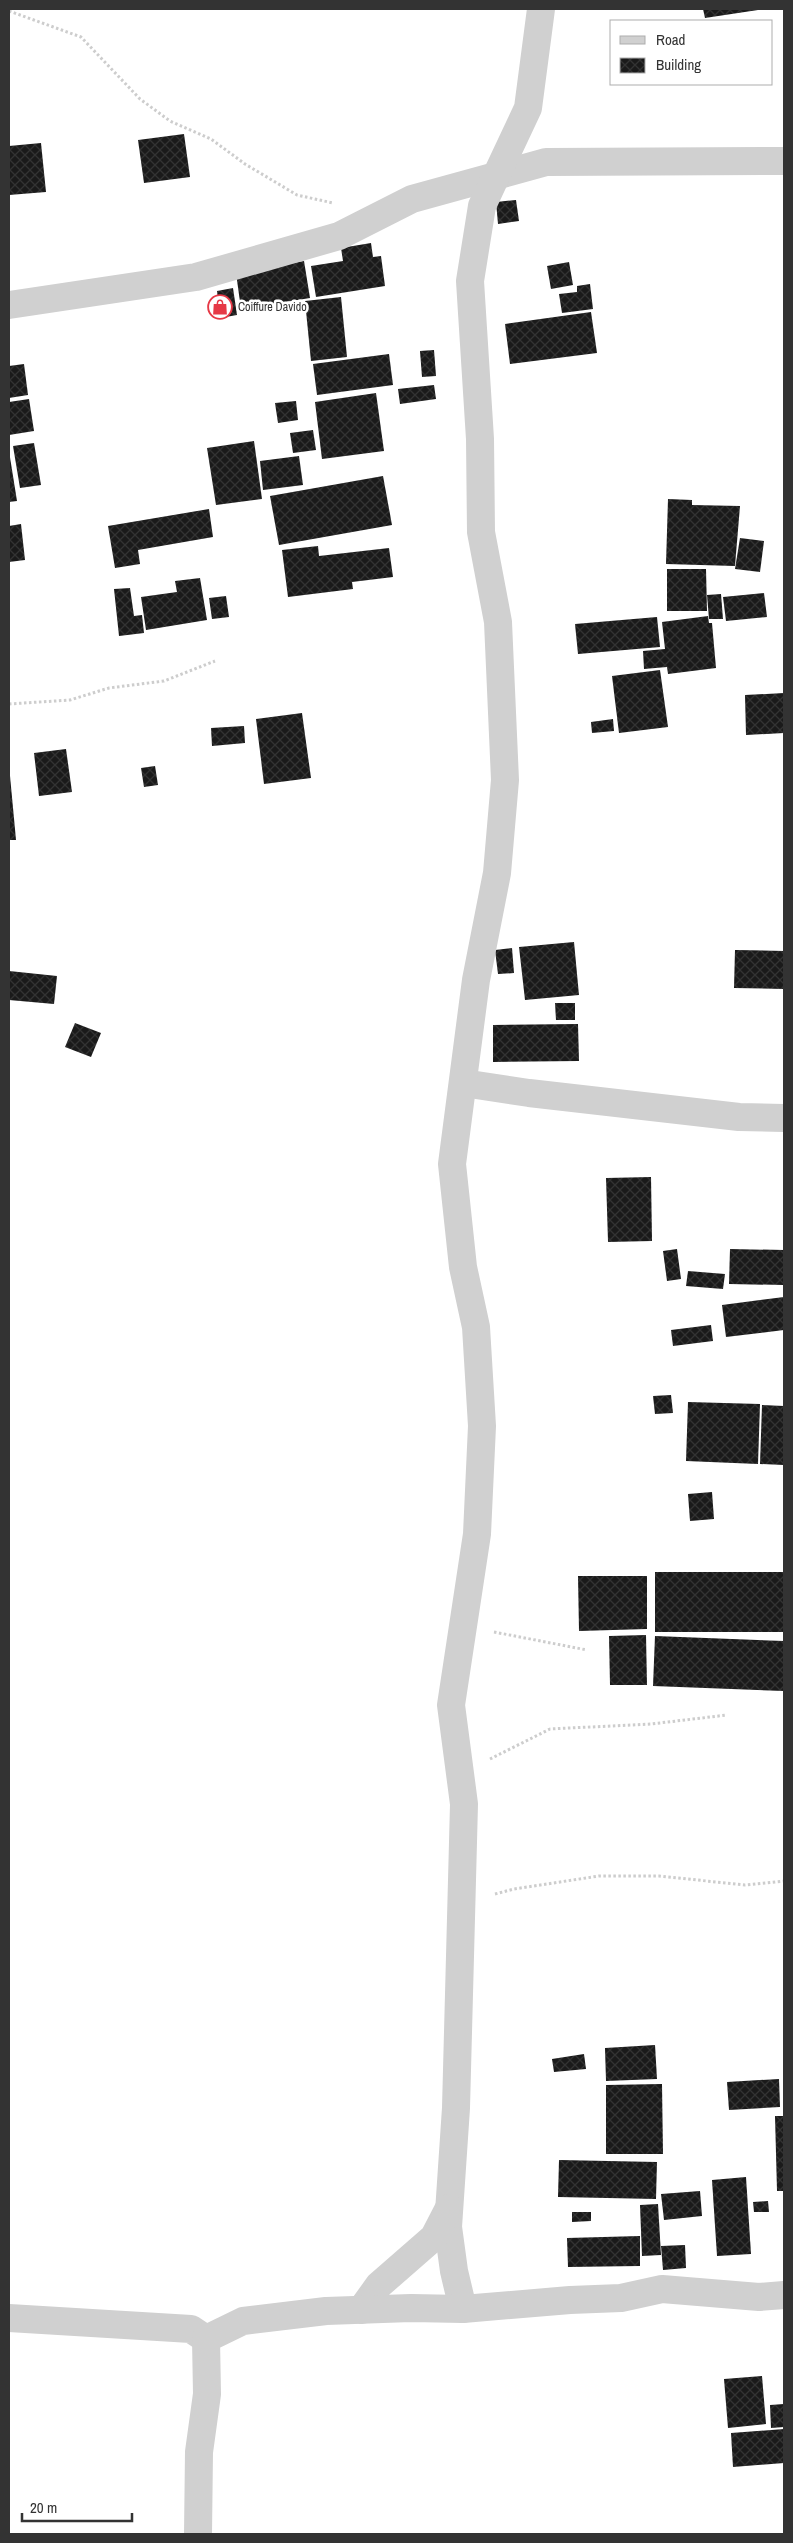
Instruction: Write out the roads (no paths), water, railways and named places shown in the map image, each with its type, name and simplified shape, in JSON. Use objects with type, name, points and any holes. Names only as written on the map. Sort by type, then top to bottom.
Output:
[{"type":"street","points":[[463,2309],[454,2271],[448,2227],[456,2108],[463,1794],[451,1705],[477,1534],[482,1426],[476,1327],[462,1267],[452,1164],[476,980],[497,873],[505,780],[498,622],[481,532],[480,439],[470,281],[482,206],[528,108],[541,9]]},
{"type":"street","points":[[9,305],[196,277],[339,236],[412,199],[546,162],[784,162]]},
{"type":"street","points":[[463,1082],[529,1093],[739,1117],[784,1118]]},
{"type":"street","points":[[361,2310],[379,2285],[434,2237],[450,2206]]},
{"type":"street","points":[[206,2339],[243,2321],[326,2311],[463,2309],[570,2300],[621,2298],[662,2289],[759,2297],[784,2295]]},
{"type":"street","points":[[9,2318],[191,2329],[206,2339]]},
{"type":"street","points":[[198,2534],[199,2452],[207,2394],[206,2339]]},
{"type":"place","name":"Coiffure Davido","points":[[220,307]]}]
